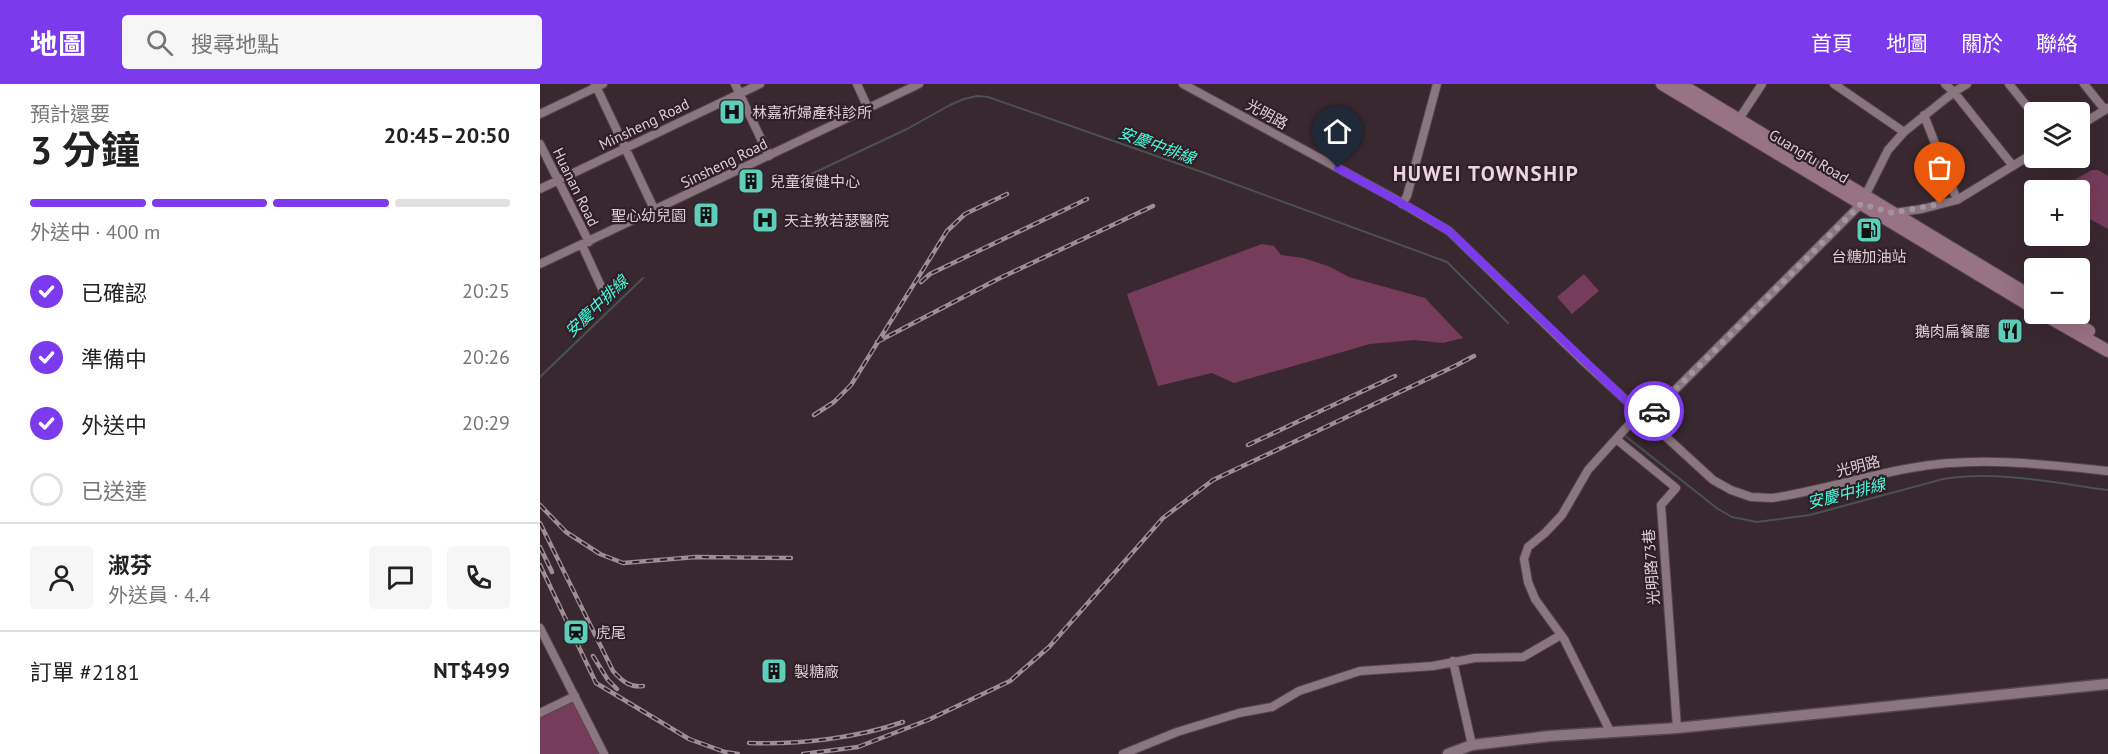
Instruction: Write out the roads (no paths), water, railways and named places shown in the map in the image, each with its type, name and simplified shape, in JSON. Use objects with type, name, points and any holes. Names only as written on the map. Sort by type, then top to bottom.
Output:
[{"type":"main road","name":"Guangfu Road","points":[[1662,84],[1863,200],[1893,213],[2024,292]]},
{"type":"main road","name":"Guangfu Road","points":[[1680,84],[2024,302]]},
{"type":"main road","points":[[2061,324],[2108,351]]},
{"type":"main road","points":[[2077,324],[2108,342]]},
{"type":"street","points":[[735,84],[769,156]]},
{"type":"street","name":"Minsheng Road","points":[[540,189],[760,84]]},
{"type":"street","points":[[857,84],[868,108]]},
{"type":"street","name":"Sinsheng Road","points":[[540,264],[919,84]]},
{"type":"street","name":"光明路","points":[[1183,84],[1449,231],[1580,358],[1713,480],[1731,490],[1751,497],[1790,496],[1903,469],[1957,462],[2039,464],[2108,471]]},
{"type":"street","points":[[1402,204],[1407,196],[1437,84]]},
{"type":"street","points":[[1739,120],[1762,84]]},
{"type":"street","points":[[1834,84],[1904,132]]},
{"type":"street","points":[[1944,84],[1954,92],[2013,166]]},
{"type":"street","points":[[1610,731],[1562,635],[1535,599],[1528,582],[1524,559],[1528,547],[1562,515],[1588,470],[1634,419],[1652,413],[1863,200],[1888,150],[1904,132],[1967,84]]},
{"type":"street","points":[[2009,84],[2024,103]]},
{"type":"street","points":[[2084,84],[2106,109],[2090,119]]},
{"type":"street","points":[[540,114],[598,85],[624,149],[655,211]]},
{"type":"street","points":[[1924,115],[1958,200]]},
{"type":"street","name":"Huanan Road","points":[[540,144],[585,243],[604,293]]},
{"type":"street","points":[[1893,213],[1958,200],[2024,159]]},
{"type":"street","name":"光明路73巷","points":[[1616,439],[1676,488],[1660,505],[1677,728]]},
{"type":"street","points":[[541,632],[604,754]]},
{"type":"street","points":[[1123,754],[1177,732],[1239,712],[1272,707],[1299,691],[1360,671],[1433,666],[1475,658],[1523,657],[1562,635]]},
{"type":"street","points":[[1453,661],[1472,745]]},
{"type":"street","points":[[1448,754],[1472,745],[1610,731],[1677,728],[2108,684]]},
{"type":"street","points":[[540,713],[575,696]]},
{"type":"waterway","name":"安慶中排線","points":[[786,186],[907,129],[950,105],[977,96],[988,97],[1202,172],[1447,262],[1508,323]]},
{"type":"waterway","name":"安慶中排線","points":[[540,377],[643,278]]},
{"type":"waterway","name":"安慶中排線","points":[[1624,435],[1718,509],[1732,517],[1757,522],[1810,515],[1943,479],[1963,477],[2026,478],[2108,490]]},
{"type":"railway","points":[[814,415],[834,402],[851,385],[947,231],[965,214],[1007,194]]},
{"type":"railway","points":[[921,282],[930,274],[1087,199]]},
{"type":"railway","points":[[877,342],[998,279],[1153,206]]},
{"type":"railway","points":[[803,754],[858,747],[928,720],[1010,681],[1049,647],[1163,518],[1213,480],[1474,356]]},
{"type":"railway","points":[[1248,445],[1395,376]]},
{"type":"railway","points":[[540,505],[566,532],[600,554],[623,563],[696,557],[791,558]]},
{"type":"railway","points":[[540,523],[613,671],[626,683],[643,686]]},
{"type":"railway","points":[[540,547],[552,572]]},
{"type":"railway","points":[[540,565],[596,683],[689,739],[725,752],[738,754]]},
{"type":"railway","points":[[593,656],[608,680],[617,689]]},
{"type":"railway","points":[[749,743],[787,743],[827,739],[885,728],[903,722]]},
{"type":"place","name":"林嘉祈婦產科診所","points":[[732,112]]},
{"type":"place","name":"兒童復健中心","points":[[751,181]]},
{"type":"place","name":"聖心幼兒園","points":[[706,215]]},
{"type":"place","name":"天主教若瑟醫院","points":[[765,220]]},
{"type":"place","name":"台糖加油站","points":[[1869,230]]},
{"type":"place","name":"鵝肉扁餐廳","points":[[2010,331]]},
{"type":"place","name":"虎尾","points":[[576,632]]},
{"type":"place","name":"製糖廠","points":[[774,671]]},
{"type":"district","name":"HUWEI TOWNSHIP","points":[[1486,173]]}]
